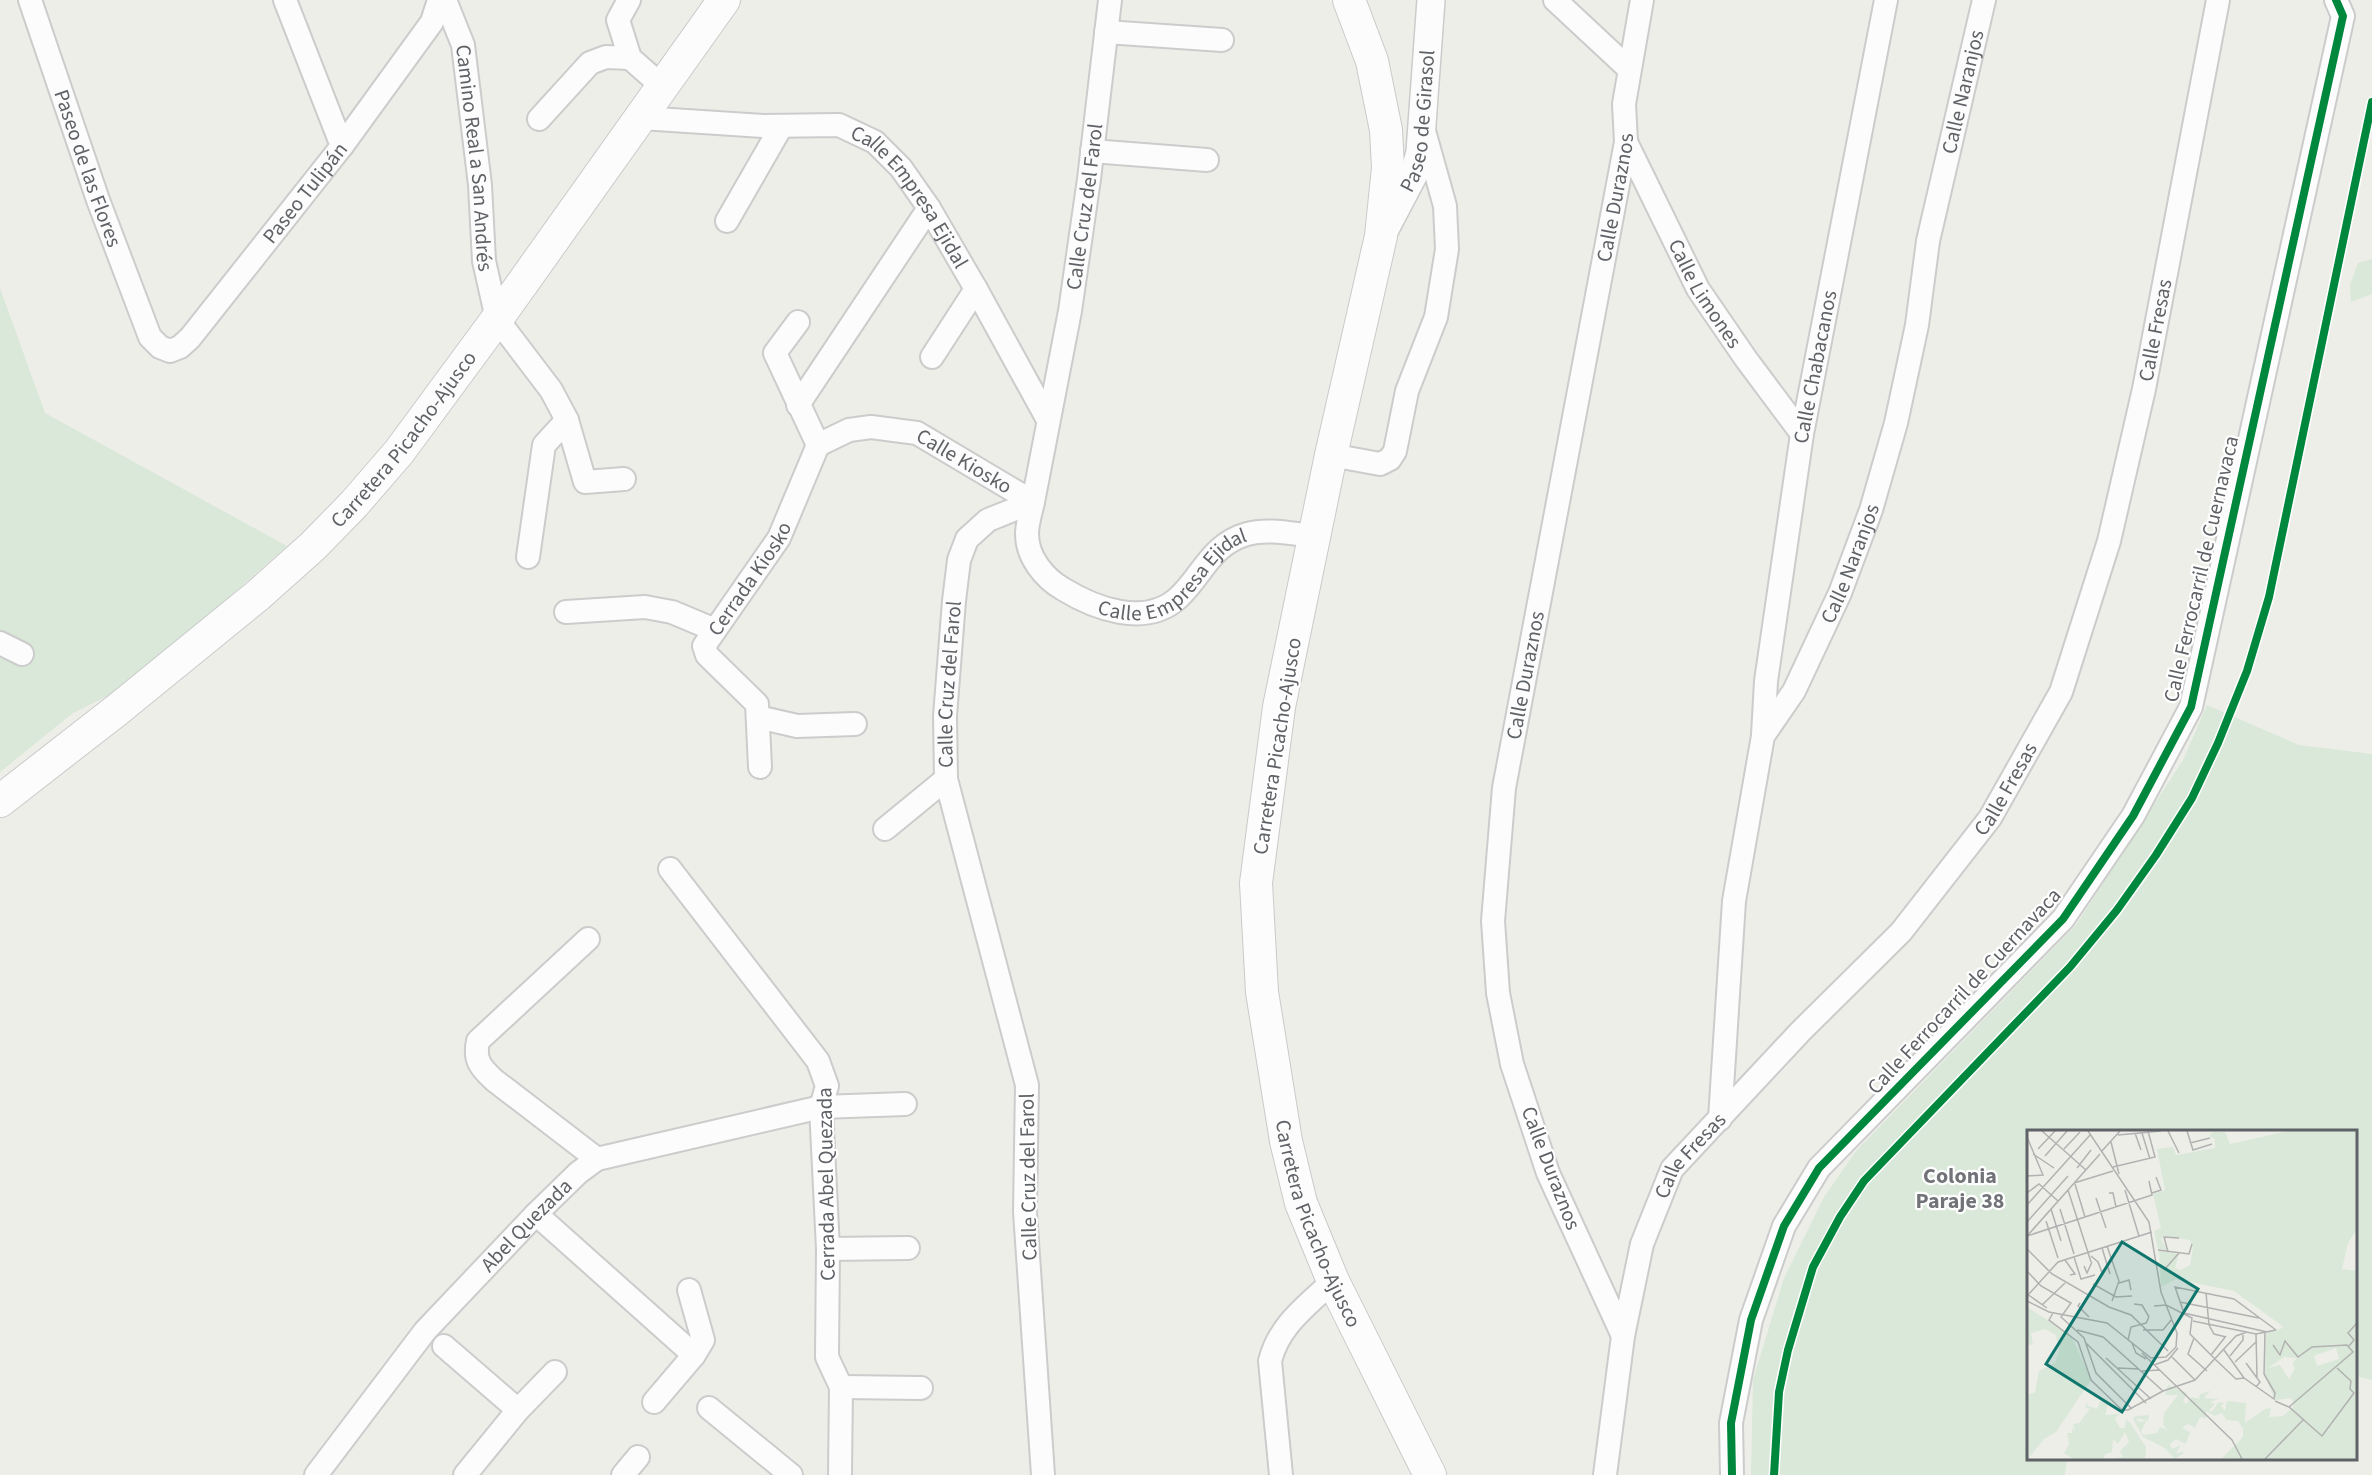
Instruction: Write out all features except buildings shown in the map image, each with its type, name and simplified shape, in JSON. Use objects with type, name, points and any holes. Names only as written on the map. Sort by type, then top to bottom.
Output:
[{"type":"main road","name":"Carretera Picacho-Ajusco","points":[[0,801],[185,656],[257,596],[313,546],[354,504],[399,452],[497,319],[724,0]]},
{"type":"main road","name":"Carretera Picacho-Ajusco","points":[[1349,0],[1372,61],[1381,96],[1386,130],[1388,168],[1381,236],[1331,455],[1279,708],[1256,883],[1262,992],[1286,1141],[1301,1203],[1333,1281],[1430,1475]]},
{"type":"street","name":"Paseo de las Flores","points":[[30,0],[98,200],[150,336]]},
{"type":"street","points":[[285,0],[342,146]]},
{"type":"street","name":"Paseo Tulipán","points":[[150,336],[160,347],[170,351],[180,347],[190,338],[342,146],[432,22],[439,0]]},
{"type":"street","name":"Camino Real a San Andrés","points":[[445,0],[463,45],[480,185],[484,261],[497,319]]},
{"type":"street","points":[[629,0],[618,20],[630,58],[663,87]]},
{"type":"street","name":"Calle Cruz del Farol","points":[[1043,1475],[1025,1212],[1027,1085],[946,779],[945,716],[959,560],[967,539],[988,519],[1033,502],[1070,311],[1110,0]]},
{"type":"street","name":"Paseo de Girasol","points":[[1381,236],[1414,174],[1420,152],[1431,0]]},
{"type":"street","points":[[1555,0],[1628,68]]},
{"type":"street","name":"Calle Duraznos","points":[[1623,1336],[1548,1173],[1512,1064],[1498,993],[1493,921],[1504,788],[1626,142],[1624,104],[1628,68],[1642,0]]},
{"type":"street","name":"Calle Chabacanos","points":[[1763,736],[1766,681],[1802,434],[1886,0]]},
{"type":"street","name":"Calle Naranjos","points":[[1720,1119],[1734,901],[1763,736],[1794,691],[1839,593],[1871,510],[1896,423],[1917,325],[1928,241],[1984,0]]},
{"type":"street","name":"Calle Fresas","points":[[1605,1475],[1623,1336],[1642,1244],[1672,1169],[1800,1032],[1901,932],[1990,818],[2061,692],[2109,541],[2144,389],[2218,0]]},
{"type":"street","name":"Calle Ferrocarril de Cuernavaca","points":[[1732,1475],[1731,1423],[1751,1320],[1784,1226],[1819,1168],[2063,919],[2133,816],[2191,707],[2343,16],[2336,0]]},
{"type":"street","points":[[1106,32],[1222,40]]},
{"type":"street","points":[[539,119],[590,63],[606,57],[630,58]]},
{"type":"street","name":"Calle Empresa Ejidal","points":[[641,118],[781,127],[839,125],[875,141],[902,168],[929,208],[1048,420]]},
{"type":"street","points":[[1331,455],[1380,464],[1390,459],[1395,451],[1410,383],[1436,317],[1447,249],[1445,206],[1422,126]]},
{"type":"street","points":[[727,221],[781,127]]},
{"type":"street","name":"Calle Limones","points":[[1626,142],[1698,289],[1802,434]]},
{"type":"street","points":[[1092,151],[1206,160]]},
{"type":"street","points":[[798,405],[929,208]]},
{"type":"street","points":[[932,357],[976,289]]},
{"type":"street","points":[[497,319],[551,390],[567,420],[585,482],[624,479]]},
{"type":"street","points":[[798,322],[776,353],[818,445]]},
{"type":"street","points":[[528,558],[544,445],[567,420]]},
{"type":"street","name":"Calle Kiosko","points":[[818,445],[849,430],[871,427],[917,433],[1033,502]]},
{"type":"street","name":"Cerrada Kiosko","points":[[760,767],[757,704],[706,655],[704,646],[779,538],[818,445]]},
{"type":"street","name":"Calle Empresa Ejidal","points":[[1033,502],[1027,534],[1032,556],[1043,573],[1056,585],[1073,595],[1093,605],[1116,612],[1141,613],[1163,608],[1178,598],[1210,556],[1227,543],[1248,534],[1272,532],[1315,536]]},
{"type":"street","points":[[566,612],[645,607],[672,612],[715,630]]},
{"type":"street","points":[[0,643],[22,654]]},
{"type":"street","points":[[758,717],[797,726],[855,724]]},
{"type":"street","points":[[885,830],[946,779]]},
{"type":"street","name":"Cerrada Abel Quezada","points":[[670,869],[818,1061],[827,1086],[821,1107],[828,1249],[827,1357],[841,1387],[840,1475]]},
{"type":"street","points":[[588,939],[478,1041],[475,1054],[482,1069],[494,1080],[597,1160]]},
{"type":"street","name":"Abel Quezada","points":[[316,1475],[425,1331],[536,1214],[578,1173],[597,1160],[821,1107],[904,1104]]},
{"type":"street","points":[[536,1214],[694,1355]]},
{"type":"street","points":[[828,1249],[908,1248]]},
{"type":"street","points":[[1281,1475],[1270,1361],[1274,1345],[1284,1328],[1333,1281]]},
{"type":"street","points":[[654,1402],[704,1340],[689,1290]]},
{"type":"street","points":[[444,1346],[518,1410]]},
{"type":"street","points":[[465,1475],[518,1410],[555,1372]]},
{"type":"street","points":[[841,1387],[921,1388]]},
{"type":"street","points":[[710,1408],[791,1475]]},
{"type":"street","points":[[623,1475],[638,1457]]},
{"type":"green space","points":[[2372,259],[2372,294],[2351,302],[2350,285],[2358,263]]},
{"type":"green space","points":[[0,288],[45,413],[287,546],[126,687],[73,713],[0,772]]},
{"type":"green space","points":[[2207,705],[2299,745],[2372,754],[2372,1380],[2357,1376],[2357,1130],[2027,1130],[2027,1460],[2067,1460],[2065,1475],[1751,1475],[1753,1380],[1784,1278],[1824,1197],[1856,1151],[2076,925],[2183,760]]},
{"type":"cycle path","points":[[1732,1475],[1731,1423],[1751,1320],[1784,1226],[1819,1168],[2063,919],[2133,816],[2191,707],[2343,16],[2336,0]]},
{"type":"cycle path","points":[[1774,1475],[1779,1392],[1788,1350],[1813,1267],[1840,1217],[1864,1181],[2070,967],[2117,910],[2156,855],[2192,798],[2218,743],[2247,671],[2269,597],[2372,102]]},
{"type":"district","name":"Colonia Paraje 38","points":[[1960,1188]]}]
